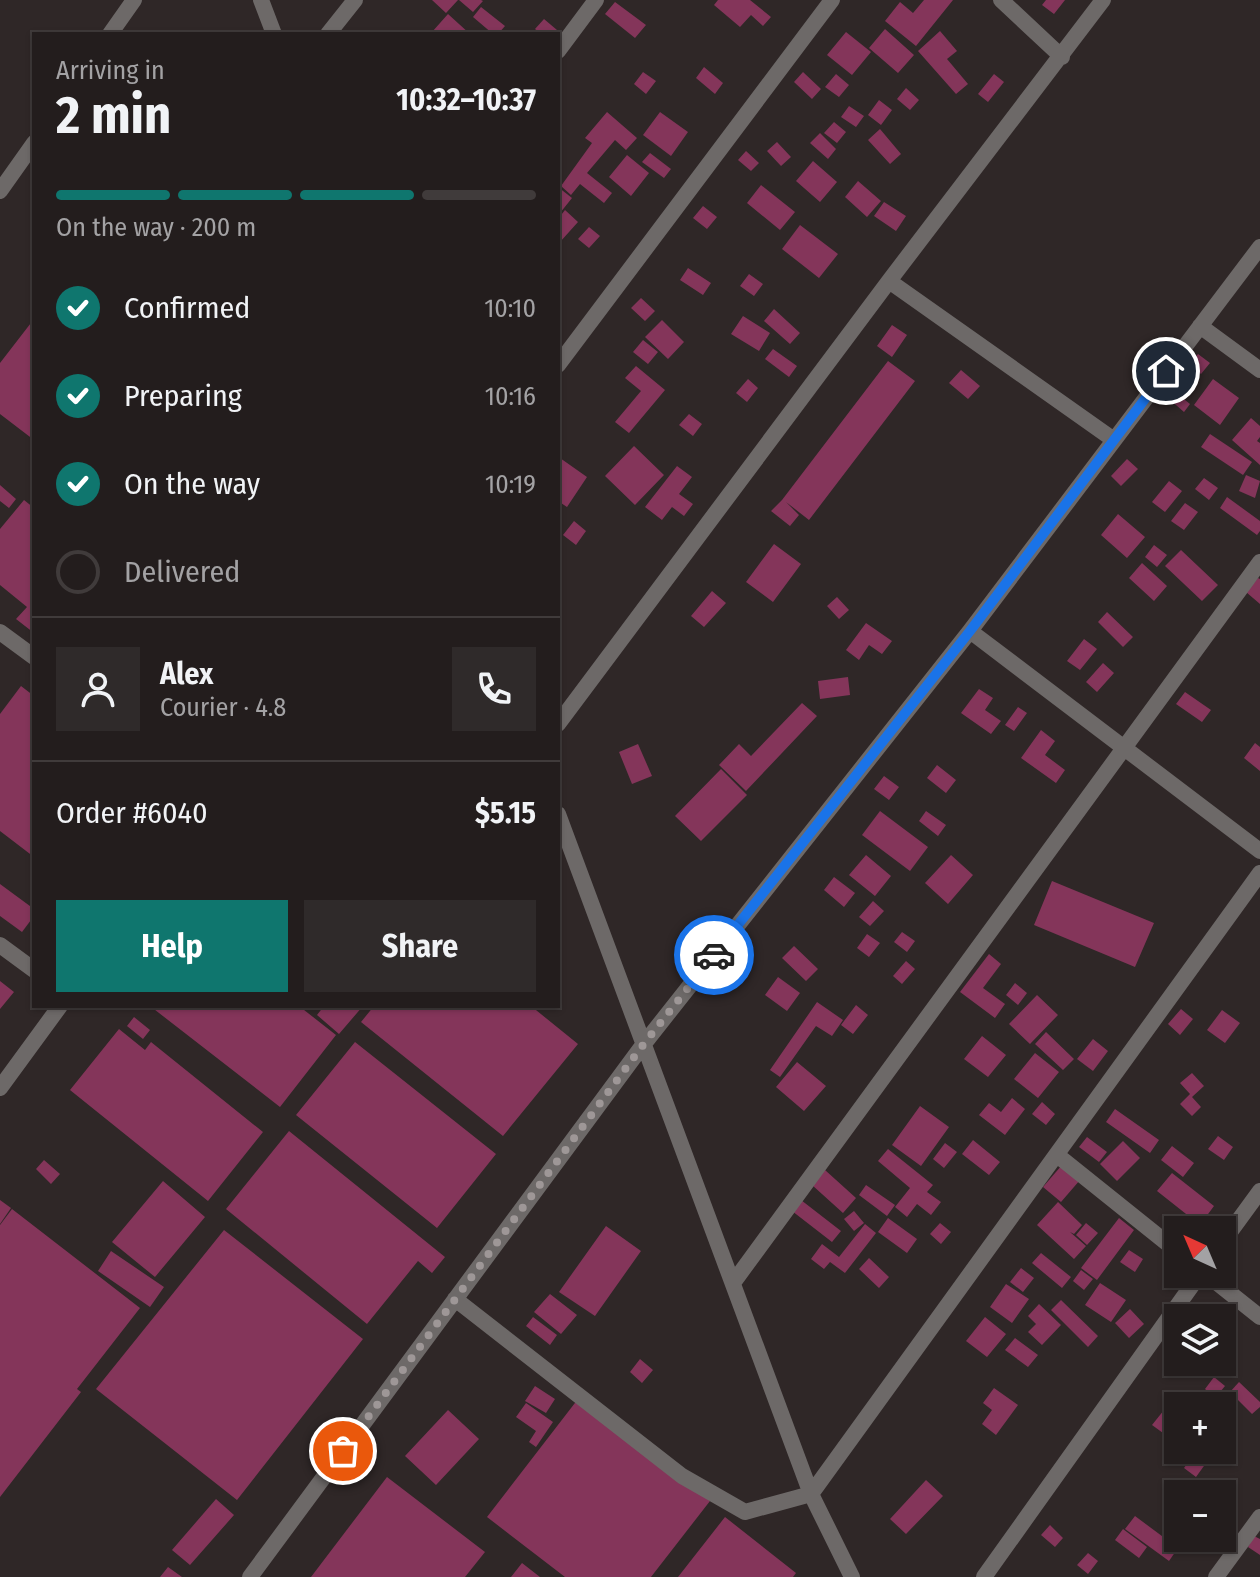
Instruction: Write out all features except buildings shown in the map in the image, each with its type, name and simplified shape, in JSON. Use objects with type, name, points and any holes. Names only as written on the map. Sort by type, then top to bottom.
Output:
[{"type":"street","points":[[111,32],[134,0]]},
{"type":"street","points":[[261,0],[273,32]]},
{"type":"street","points":[[330,32],[355,0]]},
{"type":"street","points":[[560,48],[596,0]]},
{"type":"street","points":[[560,362],[832,0]]},
{"type":"street","points":[[1001,0],[1062,57]]},
{"type":"street","points":[[560,721],[1103,0]]},
{"type":"street","points":[[0,191],[32,146]]},
{"type":"street","points":[[250,1577],[643,1045],[970,631],[1260,247]]},
{"type":"street","points":[[889,281],[1114,440]]},
{"type":"street","points":[[1200,326],[1260,370]]},
{"type":"street","points":[[733,1283],[1260,562]]},
{"type":"street","points":[[970,631],[1260,851]]},
{"type":"street","points":[[0,632],[32,656]]},
{"type":"street","points":[[560,819],[811,1494],[852,1577]]},
{"type":"street","points":[[455,1299],[682,1476],[745,1512],[811,1494],[1260,873]]},
{"type":"street","points":[[0,945],[32,969]]},
{"type":"street","points":[[0,1088],[59,1008]]},
{"type":"street","points":[[1057,1155],[1164,1241]]},
{"type":"street","points":[[1236,1224],[1260,1191]]},
{"type":"street","points":[[984,1577],[1193,1288]]},
{"type":"street","points":[[1222,1288],[1260,1317]]},
{"type":"street","points":[[1216,1577],[1260,1517]]},
{"type":"way so far","points":[[343,1451],[643,1045],[714,955]]},
{"type":"route","points":[[714,955],[970,631],[1166,371]]}]
